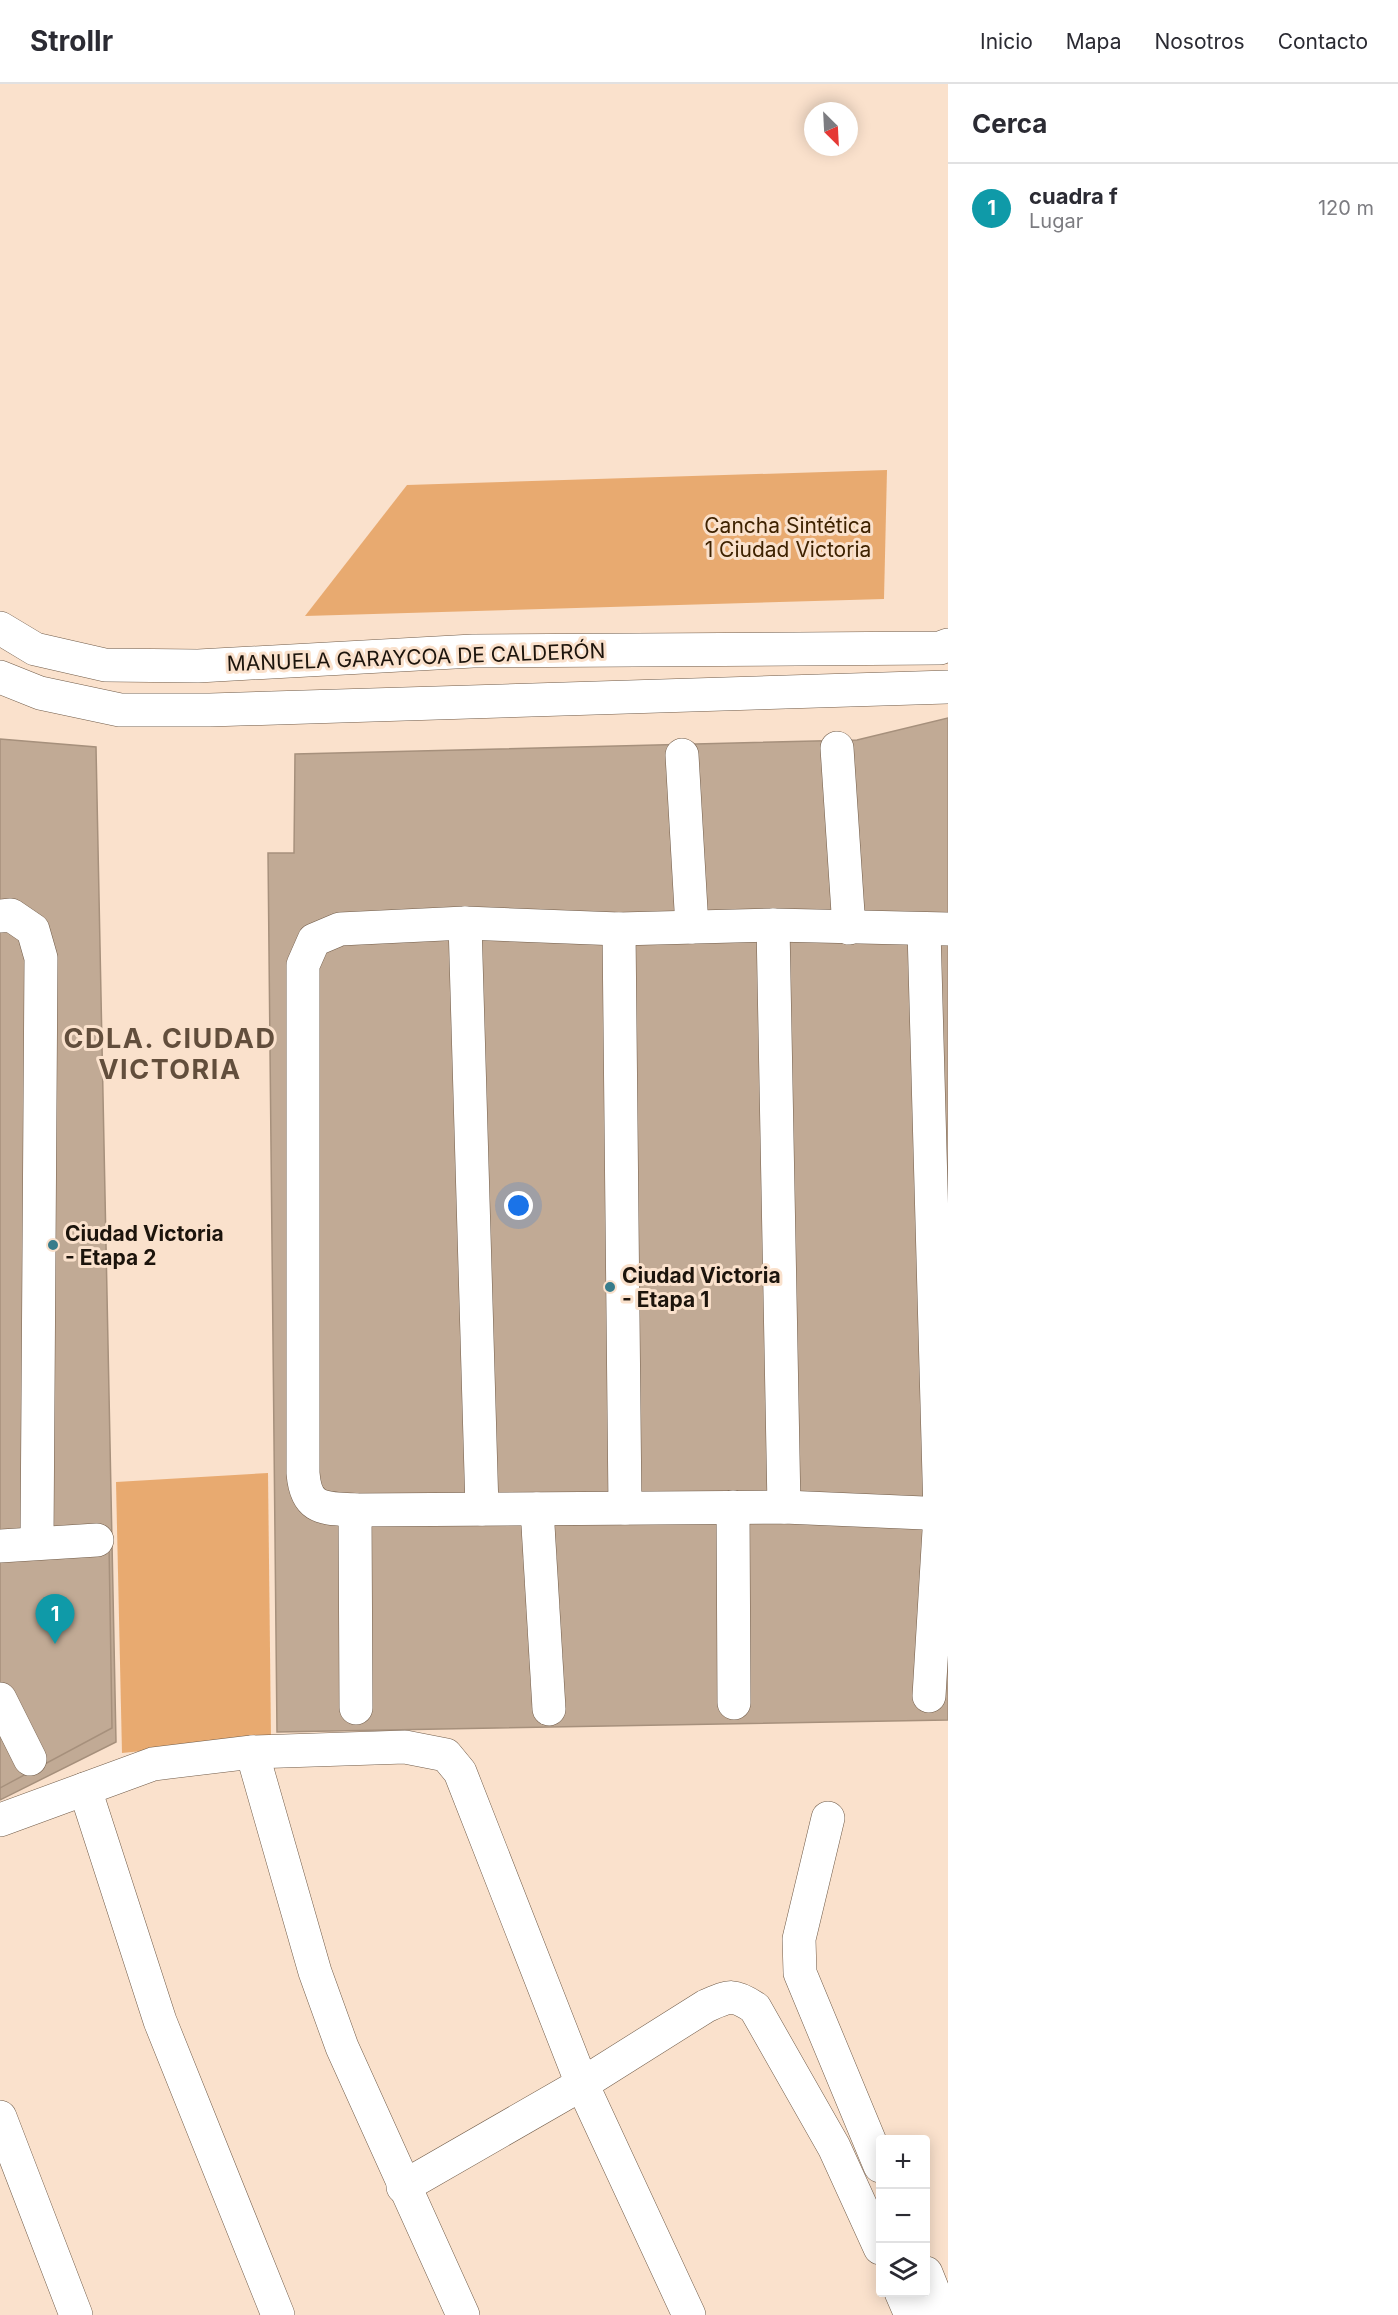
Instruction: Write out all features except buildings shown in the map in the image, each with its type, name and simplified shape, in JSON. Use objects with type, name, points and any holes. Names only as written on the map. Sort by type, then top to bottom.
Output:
[{"type":"street","name":"MANUELA GARAYCOA DE CALDERÓN","points":[[0,628],[35,649],[105,665],[198,666],[473,651],[940,648],[948,645]]},
{"type":"street","points":[[0,677],[40,693],[120,710],[221,710],[948,687]]},
{"type":"street","points":[[837,748],[849,928]]},
{"type":"street","points":[[682,755],[692,927]]},
{"type":"street","points":[[0,916],[11,915],[33,930],[40,958],[37,1542]]},
{"type":"street","points":[[465,923],[482,1509]]},
{"type":"street","points":[[929,1696],[944,1514],[936,929],[773,925],[619,928],[465,923],[340,928],[314,940],[303,965],[304,1487],[310,1500],[321,1507],[355,1510],[784,1507],[944,1514]]},
{"type":"street","points":[[773,925],[784,1507]]},
{"type":"street","points":[[619,928],[625,1508]]},
{"type":"street","points":[[733,1508],[734,1703]]},
{"type":"street","points":[[537,1509],[549,1709]]},
{"type":"street","points":[[355,1510],[356,1708]]},
{"type":"street","points":[[0,1546],[97,1540]]},
{"type":"street","points":[[0,1699],[30,1759]]},
{"type":"street","points":[[0,1820],[153,1764],[252,1752],[405,1747],[446,1755],[460,1772],[582,2084],[688,2315]]},
{"type":"street","points":[[252,1752],[315,1972],[342,2048],[403,2187],[463,2315]]},
{"type":"street","points":[[85,1789],[160,2021],[278,2315]]},
{"type":"street","points":[[828,1818],[799,1939],[800,1973],[876,2156]]},
{"type":"street","points":[[403,2187],[582,2084],[706,2006],[728,1996],[741,1998],[754,2008],[834,2147],[878,2243]]},
{"type":"street","points":[[0,2117],[76,2315]]},
{"type":"street","points":[[930,2283],[943,2315]]},
{"type":"street","points":[[903,2297],[911,2315]]},
{"type":"green space","name":"Cancha Sintética 1 Ciudad Victoria","points":[[887,470],[884,599],[305,616],[407,485]]},
{"type":"green space","points":[[268,1473],[271,1738],[122,1753],[116,1482]]},
{"type":"place","name":"Ciudad Victoria - Etapa 2","points":[[53,1245]]},
{"type":"place","name":"Ciudad Victoria - Etapa 1","points":[[610,1287]]},
{"type":"place","name":"cuadra f","points":[[55,1644]]},
{"type":"district","name":"CDLA. CIUDAD VICTORIA","points":[[170,1054]]}]
